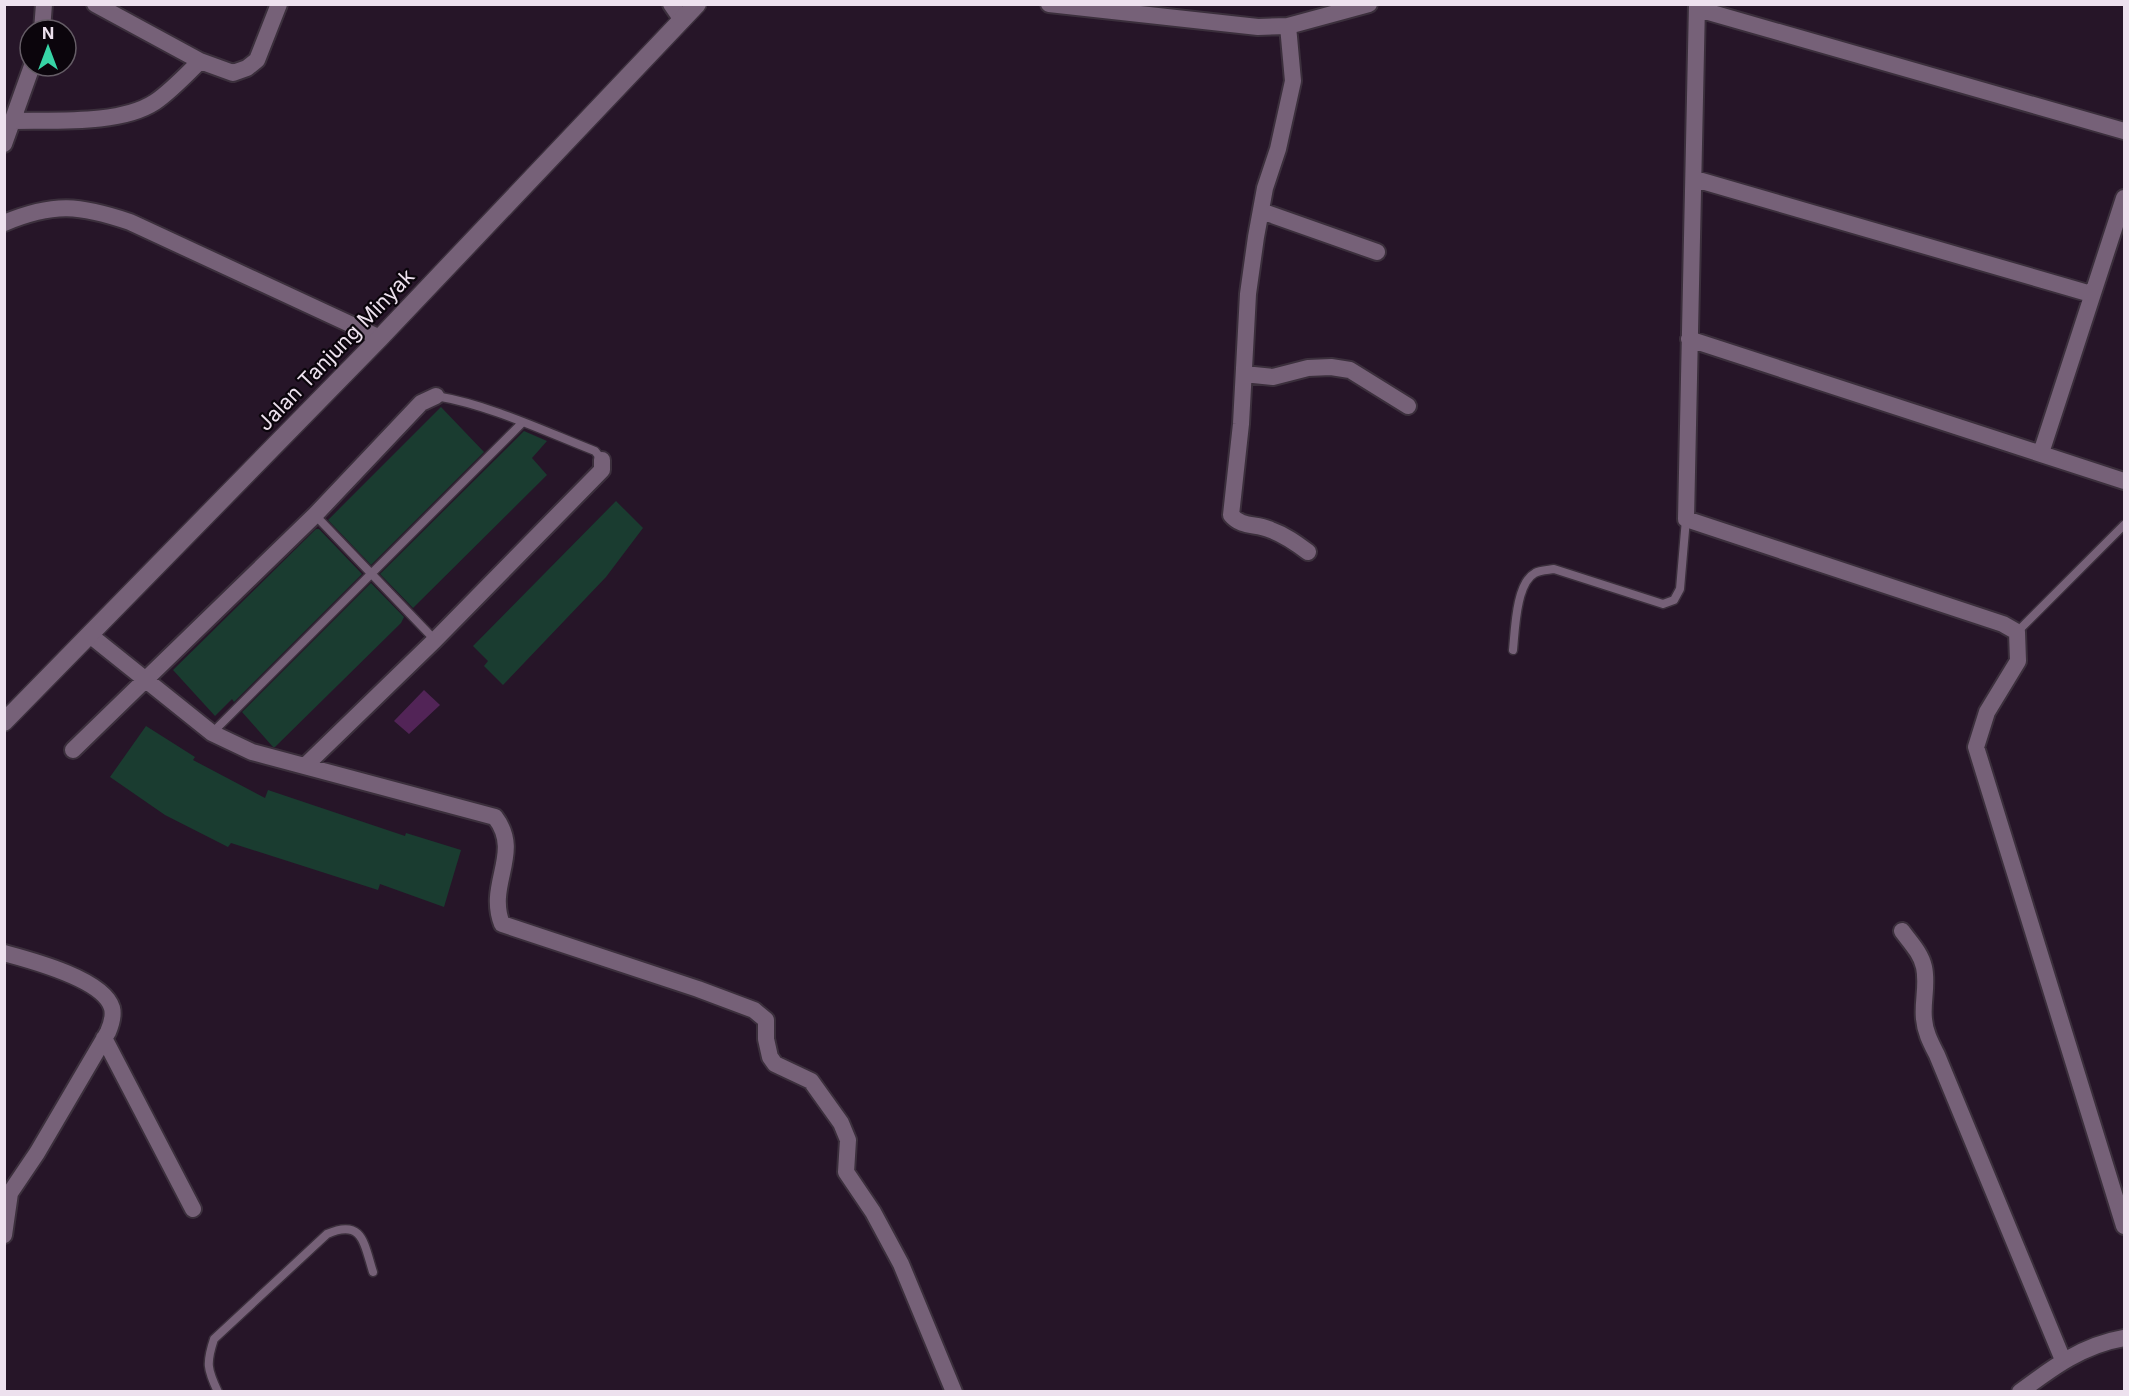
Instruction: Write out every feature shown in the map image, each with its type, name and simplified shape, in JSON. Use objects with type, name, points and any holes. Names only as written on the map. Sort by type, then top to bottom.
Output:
[{"type":"main road","name":"Jalan Tanjung Minyak","points":[[4,722],[91,636],[380,338],[697,4]]},
{"type":"street","points":[[95,4],[200,62],[233,73],[247,68],[256,60],[279,4]]},
{"type":"street","points":[[671,4],[682,20]]},
{"type":"street","points":[[1049,4],[1258,27],[1288,26],[1369,4]]},
{"type":"street","points":[[2124,131],[1697,7],[1686,519],[2003,624],[2017,632],[2018,661],[1987,712],[1976,747],[2124,1226]]},
{"type":"street","points":[[1288,26],[1293,81],[1261,211],[1248,294],[1244,374],[1231,515],[1238,523],[1268,528],[1292,540],[1308,552]]},
{"type":"street","points":[[13,121],[68,120],[131,113],[154,102],[200,62]]},
{"type":"street","points":[[4,144],[28,78]]},
{"type":"street","points":[[1695,179],[2091,294]]},
{"type":"street","points":[[2041,453],[2124,198]]},
{"type":"street","points":[[4,223],[45,208],[95,210],[130,222],[380,338]]},
{"type":"street","points":[[1261,211],[1377,252]]},
{"type":"street","points":[[1689,339],[2124,481]]},
{"type":"street","points":[[1244,374],[1272,377],[1308,368],[1331,367],[1350,370],[1408,406]]},
{"type":"street","points":[[74,750],[315,514],[421,403],[436,396]]},
{"type":"street","points":[[306,765],[435,640],[602,470],[602,460]]},
{"type":"street","points":[[91,636],[212,734],[252,752],[495,817],[504,830],[507,842],[495,908],[502,924],[698,989],[754,1011],[766,1020],[766,1039],[770,1057],[775,1064],[810,1081],[841,1123],[848,1140],[846,1172],[873,1212],[901,1264],[954,1392]]},
{"type":"street","points":[[1902,931],[1918,951],[1924,965],[1926,984],[1923,1018],[1927,1035],[2063,1360]]},
{"type":"street","points":[[4,953],[63,972],[99,993],[112,1009],[112,1022],[104,1038],[37,1153],[9,1193],[4,1235]]},
{"type":"street","points":[[104,1038],[193,1209]]},
{"type":"street","points":[[2020,1392],[2063,1360],[2103,1342],[2124,1338]]},
{"type":"lane","points":[[436,396],[451,398],[595,451],[602,460]]},
{"type":"lane","points":[[212,734],[522,423]]},
{"type":"lane","points":[[315,514],[435,640]]},
{"type":"lane","points":[[1513,650],[1520,596],[1527,581],[1536,573],[1554,569],[1657,603],[1663,604],[1674,600],[1680,588],[1686,519]]},
{"type":"lane","points":[[2017,632],[2124,525]]},
{"type":"lane","points":[[219,1392],[209,1373],[208,1357],[214,1339],[327,1234],[340,1228],[352,1229],[362,1238],[373,1272]]},
{"type":"shaded area","points":[[424,690],[440,705],[409,734],[394,721]]},
{"type":"building","points":[[441,407],[484,452],[371,565],[328,520]]},
{"type":"building","points":[[524,431],[547,441],[532,458],[547,475],[413,608],[380,574]]},
{"type":"building","points":[[616,501],[643,528],[606,577],[503,685],[484,666],[488,661],[473,646]]},
{"type":"building","points":[[316,529],[319,529],[362,574],[234,702],[232,699],[215,716],[173,670]]},
{"type":"building","points":[[371,583],[404,617],[401,623],[273,747],[242,712]]},
{"type":"building","points":[[146,726],[195,757],[193,760],[265,798],[268,790],[405,836],[406,833],[461,850],[444,907],[380,884],[378,890],[231,843],[228,847],[165,815],[110,777]]}]
